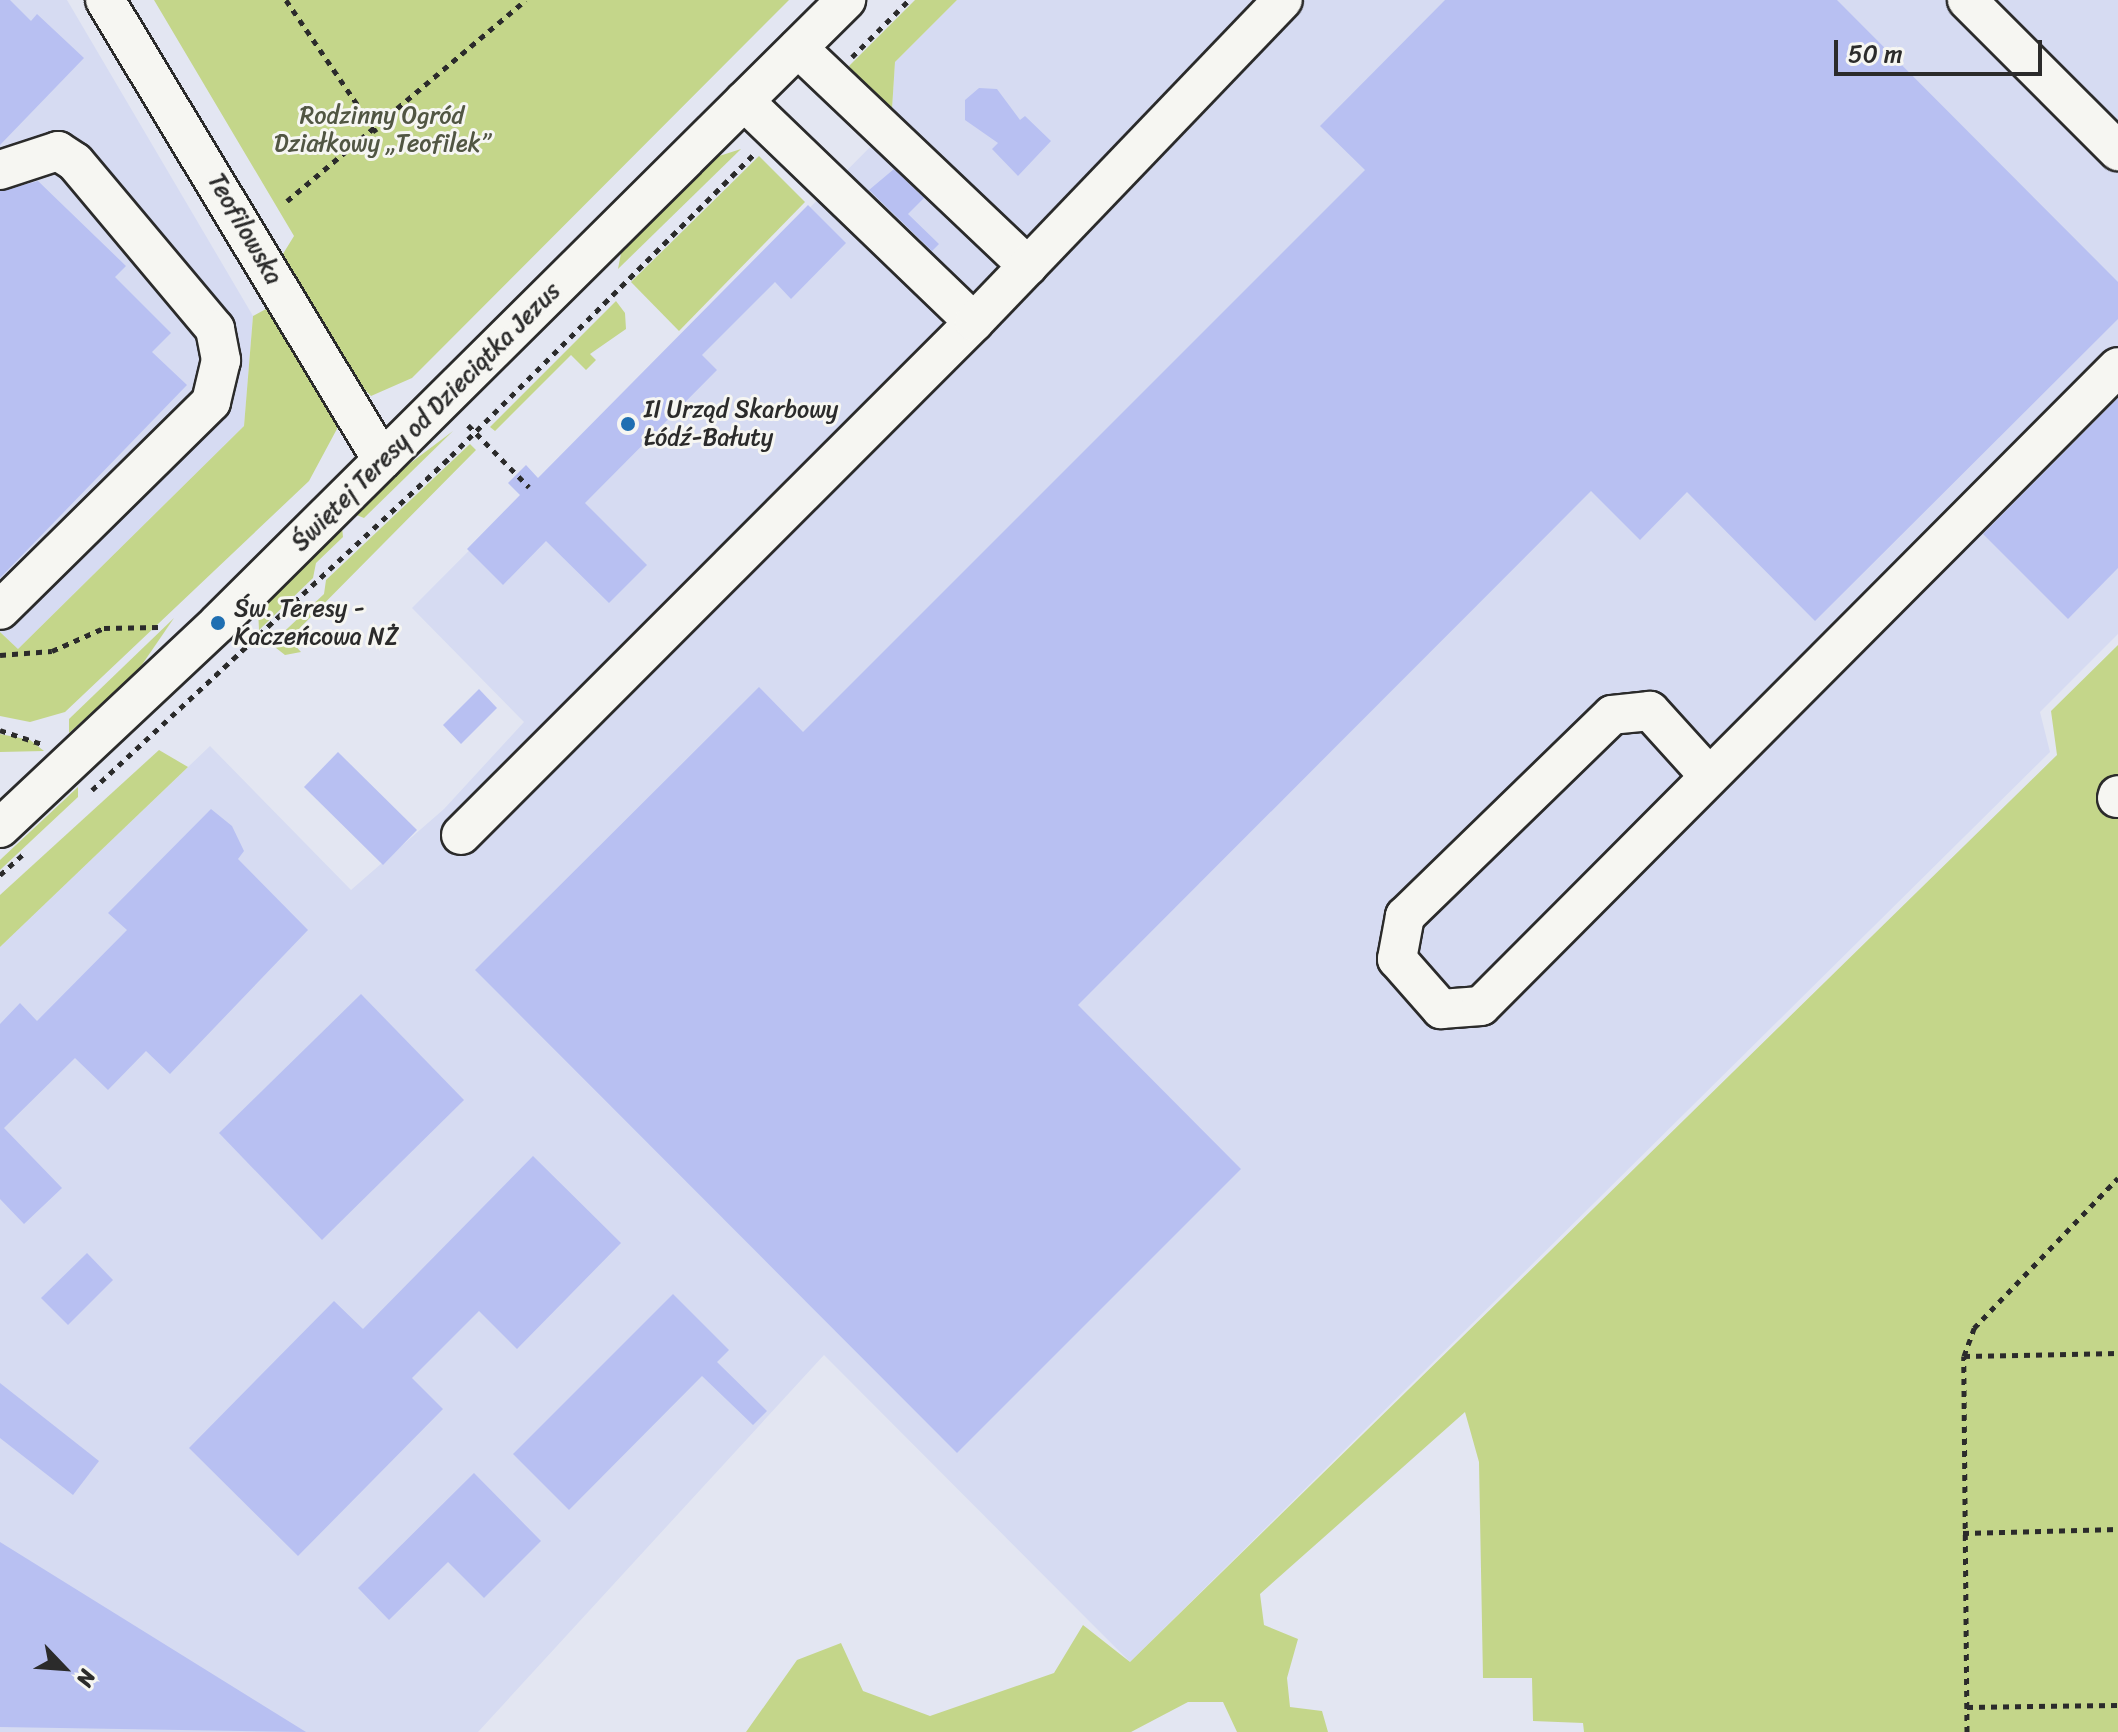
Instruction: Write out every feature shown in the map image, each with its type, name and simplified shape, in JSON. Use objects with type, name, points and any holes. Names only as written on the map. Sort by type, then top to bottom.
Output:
[{"type":"street","name":"Teofilowska","points":[[105,0],[382,460]]},
{"type":"street","name":"Świętej Teresy od Dzieciątka Jezus","points":[[10,827],[846,0]]},
{"type":"street","points":[[461,835],[974,322],[1283,0]]},
{"type":"street","points":[[1967,0],[2118,151]]},
{"type":"street","points":[[798,48],[1028,266]]},
{"type":"street","points":[[744,101],[974,322]]},
{"type":"street","points":[[0,170],[58,151],[75,162],[215,329],[221,360],[211,402],[0,610]]},
{"type":"street","points":[[1709,776],[1650,711],[1612,715],[1405,916],[1397,959],[1441,1009],[1481,1006],[2118,367]]},
{"type":"path","points":[[286,0],[376,132]]},
{"type":"path","points":[[287,201],[376,132],[526,0]]},
{"type":"path","points":[[830,79],[909,0]]},
{"type":"path","points":[[79,802],[475,432],[777,131]]},
{"type":"path","points":[[468,425],[529,487]]},
{"type":"path","points":[[0,655],[52,651],[104,628],[158,627]]},
{"type":"path","points":[[0,730],[30,736],[50,750]]},
{"type":"path","points":[[0,875],[10,827]]},
{"type":"path","points":[[1967,1732],[1963,1533],[1964,1356],[1974,1328],[2118,1178]]},
{"type":"path","points":[[1964,1356],[2118,1353]]},
{"type":"path","points":[[1963,1533],[2118,1529]]},
{"type":"path","points":[[1967,1707],[2118,1705]]},
{"type":"shaded area","points":[[0,0],[67,0],[253,316],[244,426],[18,649],[0,632]]},
{"type":"shaded area","points":[[957,0],[2118,0],[2118,634],[2040,712],[2050,752],[1130,1662],[824,1355],[478,1732],[0,1732],[0,947],[210,746],[351,890],[444,809],[524,722],[412,608],[891,126],[895,62]]},
{"type":"green space","name":"Rodzinny Ogród Działkowy „Teofilek”","points":[[154,0],[789,0],[412,378],[371,396],[337,362],[278,262],[294,236]]},
{"type":"green space","points":[[915,0],[957,0],[895,62],[891,125],[849,66]]},
{"type":"green space","points":[[741,149],[618,269],[622,248],[713,158]]},
{"type":"green space","points":[[759,156],[805,202],[679,331],[631,282]]},
{"type":"green space","points":[[616,301],[625,313],[626,329],[590,354],[596,360],[586,370],[571,355],[495,431],[490,427]]},
{"type":"green space","points":[[277,303],[338,427],[309,481],[65,712],[30,722],[0,716],[0,632],[18,649],[244,426],[253,316]]},
{"type":"green space","points":[[453,431],[364,518],[354,514],[388,480]]},
{"type":"green space","points":[[470,444],[476,450],[289,639],[301,652],[285,655],[271,644],[324,594],[326,580]]},
{"type":"green space","points":[[342,527],[343,537],[316,563],[313,578],[259,630],[258,609]]},
{"type":"green space","points":[[174,618],[137,672],[69,733],[69,719]]},
{"type":"green space","points":[[2118,645],[2118,1732],[1584,1732],[1583,1723],[1533,1721],[1532,1678],[1483,1678],[1479,1462],[1465,1412],[1260,1594],[1264,1625],[1298,1639],[1287,1678],[1290,1707],[1322,1711],[1328,1732],[1237,1732],[1223,1702],[1188,1702],[1131,1732],[746,1732],[797,1660],[841,1643],[863,1691],[930,1716],[1054,1673],[1083,1625],[1130,1662],[2057,755],[2051,711]]},
{"type":"green space","points":[[0,734],[30,740],[44,751],[0,752]]},
{"type":"green space","points":[[159,750],[188,767],[0,947],[0,895]]},
{"type":"green space","points":[[78,787],[78,797],[0,870],[0,860]]},
{"type":"building","points":[[0,0],[10,0],[31,21],[37,14],[84,58],[0,145]]},
{"type":"building","points":[[1445,0],[1837,0],[2118,282],[2118,319],[1815,621],[1687,492],[1640,540],[1591,491],[1078,1005],[1241,1169],[957,1453],[475,970],[759,687],[803,732],[1365,170],[1320,126]]},
{"type":"building","points":[[979,88],[997,89],[1020,120],[1025,116],[1051,141],[1018,176],[992,149],[998,143],[965,120],[965,100]]},
{"type":"building","points":[[894,169],[924,198],[908,214],[939,244],[932,251],[869,190]]},
{"type":"building","points":[[38,181],[126,266],[115,277],[171,333],[152,352],[187,385],[0,578],[0,191]]},
{"type":"building","name":"II Urząd Skarbowy Łódź-Bałuty","points":[[808,205],[846,243],[791,299],[775,282],[702,355],[717,370],[585,503],[647,565],[609,603],[546,541],[503,585],[467,549],[520,495],[508,483],[526,465],[538,478]]},
{"type":"building","points":[[2118,398],[2118,568],[2068,619],[1983,534]]},
{"type":"building","points":[[479,689],[497,708],[461,744],[443,725]]},
{"type":"building","points":[[338,752],[417,830],[383,865],[304,787]]},
{"type":"building","points":[[211,809],[232,826],[244,851],[238,859],[308,930],[170,1074],[146,1051],[108,1090],[75,1058],[4,1128],[62,1188],[24,1224],[0,1199],[0,1024],[20,1003],[37,1021],[127,930],[108,913]]},
{"type":"building","points":[[361,994],[464,1100],[322,1240],[219,1133]]},
{"type":"building","points":[[533,1156],[621,1243],[517,1349],[479,1311],[412,1378],[443,1409],[298,1556],[189,1448],[334,1301],[363,1329]]},
{"type":"building","points":[[87,1253],[113,1280],[68,1325],[41,1298]]},
{"type":"building","points":[[673,1294],[729,1350],[717,1362],[767,1411],[753,1425],[702,1376],[569,1510],[513,1454]]},
{"type":"building","points":[[0,1383],[99,1461],[73,1495],[0,1438]]},
{"type":"building","points":[[474,1473],[541,1541],[484,1598],[448,1562],[389,1620],[358,1588]]},
{"type":"building","points":[[0,1542],[306,1732],[0,1727]]},
{"type":"place","name":"II Urząd Skarbowy Łódź-Bałuty","points":[[628,424]]},
{"type":"place","name":"Św. Teresy - Kaczeńcowa NŻ","points":[[218,623]]}]
